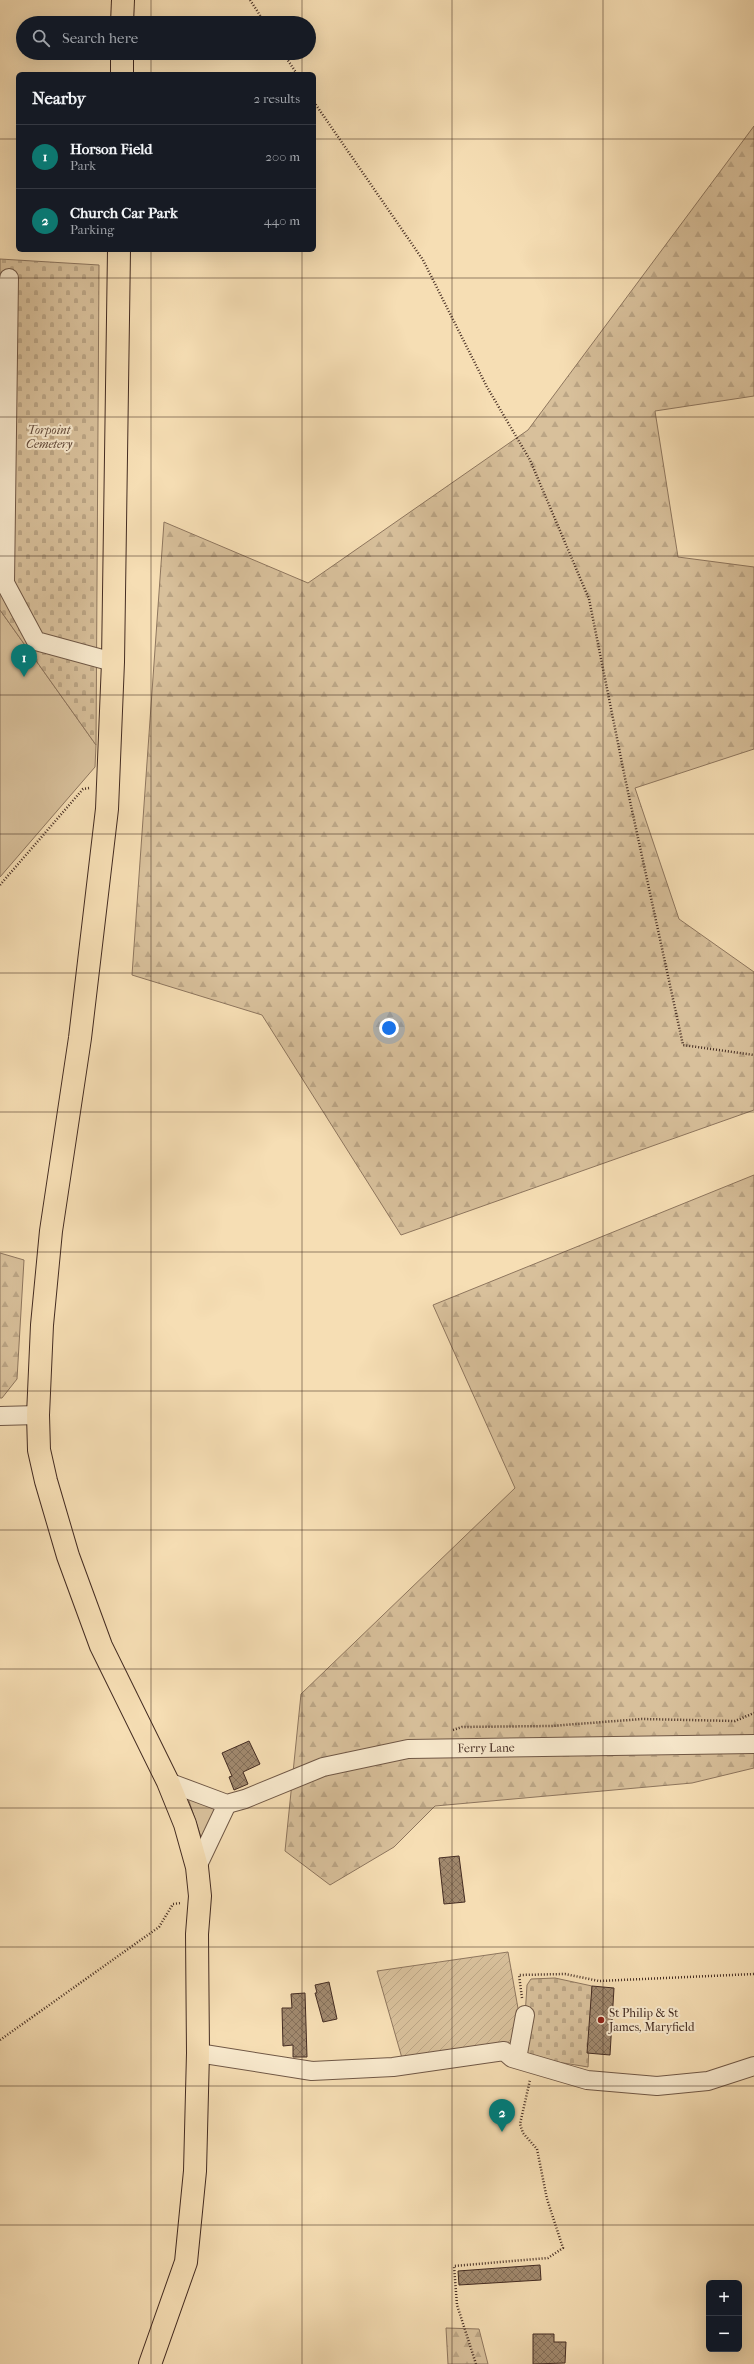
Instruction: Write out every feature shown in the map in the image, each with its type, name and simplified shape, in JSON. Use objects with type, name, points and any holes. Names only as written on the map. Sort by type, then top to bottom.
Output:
[{"type":"main road","points":[[122,16],[123,0]]},
{"type":"main road","points":[[122,60],[122,72]]},
{"type":"main road","points":[[119,252],[113,662],[104,845],[82,1023],[50,1239],[42,1325],[38,1415],[39,1450],[46,1481],[68,1556],[100,1646],[168,1782],[185,1824],[197,1867],[200,1896],[197,1934],[198,2053],[195,2171],[186,2262],[150,2364]]},
{"type":"street","points":[[9,278],[4,376],[5,583],[36,642],[113,662]]},
{"type":"street","points":[[0,1416],[38,1415]]},
{"type":"street","name":"Ferry Lane","points":[[228,1804],[323,1767],[408,1749],[752,1749]]},
{"type":"street","points":[[168,1782],[228,1804],[197,1867]]},
{"type":"street","points":[[525,2015],[525,2062]]},
{"type":"street","points":[[198,2053],[312,2071],[393,2067],[504,2051],[512,2058],[588,2080],[657,2086],[708,2081],[754,2066]]},
{"type":"path","points":[[250,0],[260,16]]},
{"type":"path","points":[[288,60],[296,72]]},
{"type":"path","points":[[316,105],[423,260],[488,387],[530,460],[589,598],[625,778],[683,1046],[754,1055]]},
{"type":"path","points":[[0,885],[83,789],[108,783]]},
{"type":"path","points":[[449,1732],[462,1727],[552,1726],[642,1720],[735,1721],[754,1713]]},
{"type":"path","points":[[0,2040],[159,1927],[173,1904],[200,1896]]},
{"type":"path","points":[[525,2015],[519,1975],[565,1974],[606,1981],[754,1974]]},
{"type":"path","points":[[476,2364],[457,2306],[454,2266],[548,2258],[563,2248],[547,2199],[537,2149],[523,2133],[520,2124],[523,2118],[525,2062]]},
{"type":"green space","points":[[754,126],[754,396],[655,411],[678,557],[754,567],[754,749],[635,788],[679,919],[754,972],[754,1110],[401,1235],[262,1015],[132,975],[164,522],[308,583],[528,430]]},
{"type":"green space","name":"Torpoint Cemetery","points":[[0,259],[99,265],[96,745],[0,610]]},
{"type":"green space","points":[[0,610],[96,745],[95,767],[0,877]]},
{"type":"green space","points":[[754,1175],[754,1768],[692,1783],[435,1806],[394,1847],[330,1885],[285,1851],[301,1694],[515,1488],[433,1305]]},
{"type":"green space","points":[[0,1253],[24,1260],[17,1379],[2,1398],[0,1398]]},
{"type":"green space","points":[[187,1795],[218,1810],[202,1840]]},
{"type":"green space","points":[[508,1952],[519,2014],[519,2029],[508,2046],[404,2065],[377,1971]]},
{"type":"green space","points":[[555,1978],[592,1986],[588,2067],[533,2058],[523,2048],[527,1985],[531,1979]]},
{"type":"green space","points":[[446,2328],[479,2329],[488,2364],[448,2364]]},
{"type":"building","points":[[249,1741],[260,1764],[243,1772],[248,1784],[234,1790],[229,1777],[232,1776],[222,1753]]},
{"type":"building","points":[[459,1856],[465,1902],[444,1904],[439,1858]]},
{"type":"building","points":[[329,1982],[337,2019],[323,2022],[315,1993],[317,1993],[315,1985]]},
{"type":"building","name":"St Philip & St James, Maryfield","points":[[592,1986],[614,1988],[610,2055],[587,2053]]},
{"type":"building","points":[[305,1993],[307,2057],[293,2057],[293,2045],[283,2046],[282,2008],[292,2008],[291,1994]]},
{"type":"building","points":[[540,2265],[541,2280],[459,2285],[458,2271]]},
{"type":"building","points":[[533,2334],[554,2334],[554,2342],[566,2342],[565,2363],[533,2364]]},
{"type":"place","name":"Horson Field","points":[[24,677]]},
{"type":"place","name":"St Philip & St James, Maryfield","points":[[601,2020]]},
{"type":"place","name":"Church Car Park","points":[[502,2132]]}]
